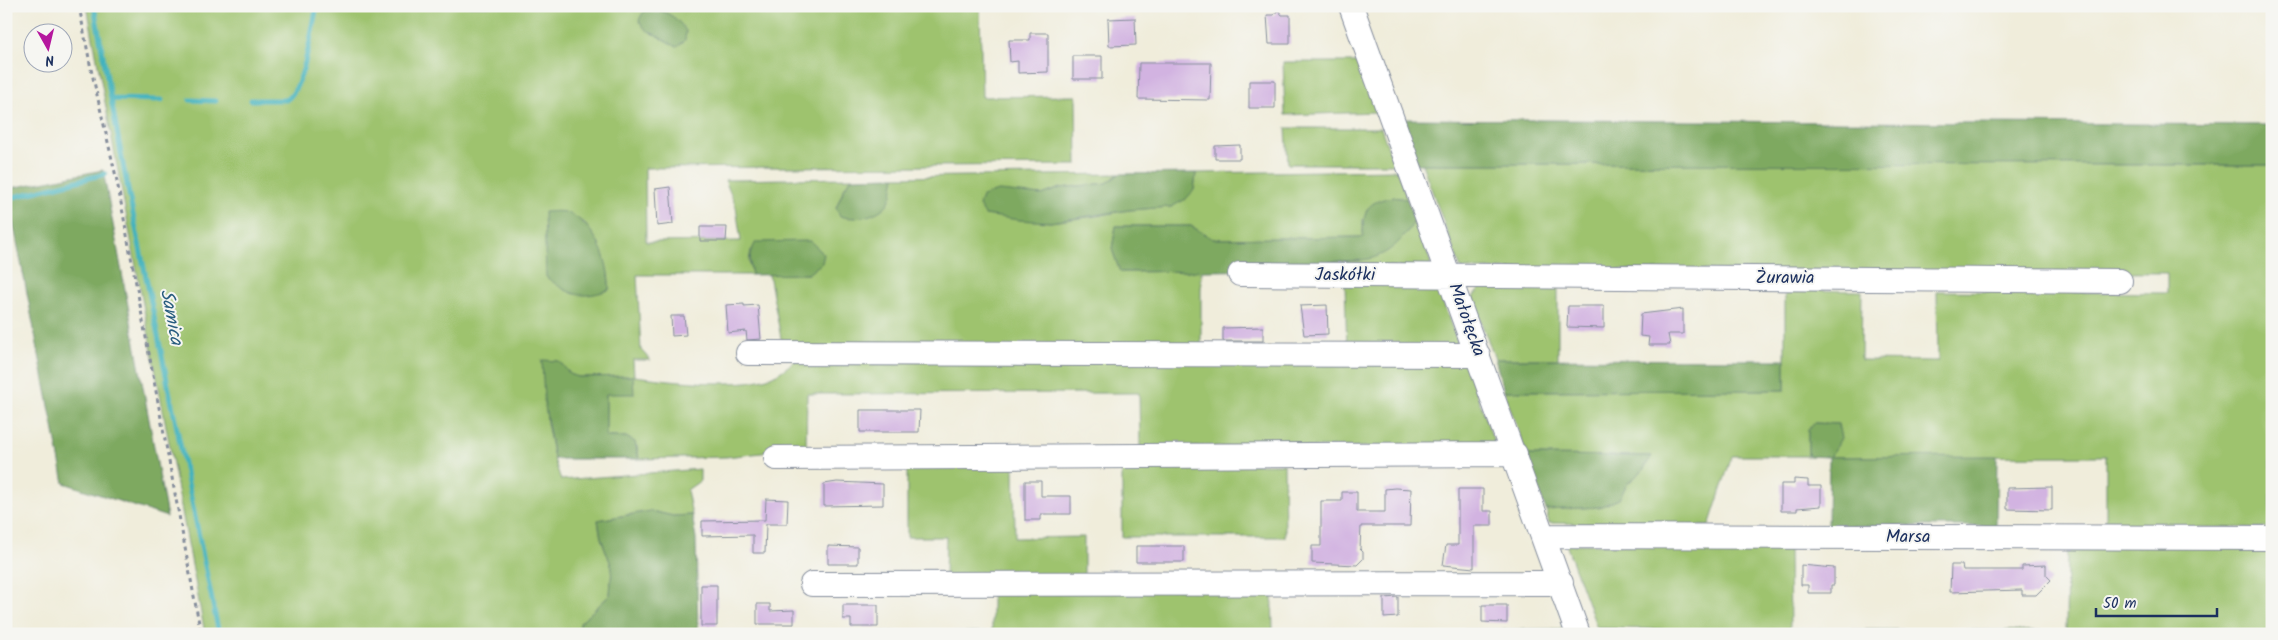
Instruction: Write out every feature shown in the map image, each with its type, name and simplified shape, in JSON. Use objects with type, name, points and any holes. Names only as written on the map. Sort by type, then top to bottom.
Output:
[{"type":"street","name":"Małołęcka","points":[[1351,6],[1515,454],[1578,634]]},
{"type":"street","name":"Jaskółki","points":[[1240,274],[1450,275]]},
{"type":"street","name":"Żurawia","points":[[1450,275],[2120,281]]},
{"type":"street","points":[[748,353],[1478,355]]},
{"type":"street","points":[[776,458],[1515,454]]},
{"type":"street","name":"Marsa","points":[[1544,536],[2272,538]]},
{"type":"street","points":[[812,584],[1561,583]]},
{"type":"path","points":[[79,6],[91,70],[117,181],[201,634]]},
{"type":"green space","points":[[87,6],[980,6],[982,97],[1076,96],[1077,165],[645,168],[646,242],[741,241],[736,207],[725,180],[852,178],[845,187],[836,208],[863,217],[883,207],[891,193],[895,177],[1119,174],[1107,183],[1060,188],[1042,195],[1027,194],[985,215],[1050,222],[1129,210],[1171,207],[1194,190],[1196,173],[1397,170],[1407,199],[1393,197],[1363,219],[1363,237],[1213,239],[1191,226],[1116,226],[1112,249],[1120,272],[1201,271],[1201,349],[783,349],[769,274],[808,274],[751,250],[749,261],[752,275],[637,275],[641,350],[650,360],[633,360],[634,376],[665,380],[722,383],[757,381],[773,376],[796,360],[1465,361],[1496,447],[1140,447],[1139,393],[807,394],[806,448],[726,457],[639,459],[637,446],[626,437],[606,437],[606,394],[633,376],[579,377],[571,375],[559,361],[542,361],[547,423],[554,459],[561,480],[700,469],[700,481],[687,490],[692,515],[673,516],[651,511],[598,520],[601,538],[612,567],[610,595],[580,623],[581,633],[672,631],[672,634],[205,634]],"holes":[[[579,220],[585,223],[599,247],[605,263],[608,272],[609,290]]]},
{"type":"green space","points":[[654,8],[673,16],[686,31],[685,40],[677,47],[645,29],[639,21],[644,12]]},
{"type":"green space","points":[[1283,62],[1359,62],[1377,112],[1285,115]]},
{"type":"green space","points":[[1401,119],[2272,125],[2272,165],[1417,164]]},
{"type":"green space","points":[[1286,128],[1381,128],[1394,164],[1288,164]]},
{"type":"green space","points":[[1422,164],[2272,165],[2271,528],[2106,526],[2106,456],[1829,457],[1838,445],[1838,424],[1814,423],[1808,430],[1808,456],[1732,456],[1709,526],[1549,523],[1546,510],[1599,507],[1619,499],[1627,484],[1643,470],[1651,456],[1527,455],[1504,391],[1785,390],[1785,290],[1862,291],[1861,360],[1938,361],[1937,291],[2167,293],[2167,273],[1461,269]]},
{"type":"green space","points":[[103,170],[167,517],[64,483],[10,206],[6,207],[6,189]]},
{"type":"green space","points":[[1196,173],[1194,190],[1186,199],[1171,207],[1129,210],[1050,222],[985,215],[979,206],[982,196],[998,191],[1042,195],[1060,188],[1107,183],[1119,174]]},
{"type":"green space","points":[[895,177],[890,200],[881,210],[868,216],[853,218],[840,216],[836,208],[845,187],[852,178]]},
{"type":"green space","points":[[1393,197],[1407,199],[1415,220],[1401,239],[1387,251],[1373,258],[1311,264],[1292,270],[1120,272],[1112,249],[1116,226],[1191,226],[1213,239],[1363,237],[1365,214],[1371,205],[1383,199]]},
{"type":"green space","points":[[559,211],[568,213],[578,219],[594,235],[607,267],[609,290],[590,295],[575,294],[546,277],[544,212]]},
{"type":"green space","points":[[1415,220],[1431,263],[1429,268],[1309,263],[1360,261],[1407,232]]},
{"type":"green space","points":[[810,241],[824,254],[822,263],[808,274],[752,275],[750,258],[756,242]]},
{"type":"green space","points":[[1436,282],[1460,350],[1347,350],[1345,284]]},
{"type":"green space","points":[[1482,285],[1558,287],[1558,359],[1495,359],[1472,299]]},
{"type":"green space","points":[[1495,359],[1785,360],[1785,390],[1504,391]]},
{"type":"green space","points":[[542,360],[559,361],[571,375],[579,377],[633,376],[634,394],[606,394],[606,437],[626,437],[635,442],[639,459],[554,459],[544,400]]},
{"type":"green space","points":[[1814,423],[1838,424],[1841,438],[1830,457],[1997,456],[1996,526],[1828,526],[1829,457],[1808,456],[1808,430]]},
{"type":"green space","points":[[1527,455],[1652,456],[1643,470],[1627,484],[1619,499],[1599,507],[1546,510]]},
{"type":"green space","points":[[1284,464],[1285,537],[1122,537],[1122,465]]},
{"type":"green space","points":[[1014,466],[1015,538],[1084,537],[1084,576],[945,577],[946,537],[907,537],[907,467]]},
{"type":"green space","points":[[651,511],[673,516],[692,515],[696,538],[698,632],[727,634],[672,634],[671,631],[580,633],[580,623],[610,595],[612,567],[601,538],[598,520]]},
{"type":"green space","points":[[1566,544],[1789,545],[1790,629],[2066,631],[2067,546],[2272,546],[2272,634],[1717,634],[1716,630],[1597,628]]},
{"type":"green space","points":[[992,589],[1272,589],[1273,630],[1049,632],[1049,634],[727,634],[992,632]]},
{"type":"green space","points":[[1563,629],[1565,634],[1464,634],[1464,630]]},
{"type":"building","points":[[1278,10],[1282,15],[1290,15],[1290,44],[1269,44],[1267,15],[1274,15]]},
{"type":"building","points":[[1135,18],[1136,45],[1109,46],[1108,19]]},
{"type":"building","points":[[1030,33],[1048,33],[1048,72],[1018,73],[1018,61],[1010,62],[1009,40],[1030,40]]},
{"type":"building","points":[[1073,56],[1102,56],[1102,79],[1073,79]]},
{"type":"building","points":[[1139,63],[1211,63],[1210,100],[1138,99]]},
{"type":"building","points":[[1249,81],[1275,81],[1275,108],[1249,108]]},
{"type":"building","points":[[1240,145],[1240,159],[1215,159],[1215,146]]},
{"type":"building","points":[[670,187],[673,224],[657,226],[655,189]]},
{"type":"building","points":[[700,227],[727,227],[726,241],[700,241]]},
{"type":"building","points":[[744,304],[744,306],[758,305],[761,339],[747,340],[746,331],[728,333],[726,305]]},
{"type":"building","points":[[1327,305],[1328,334],[1304,335],[1300,306]]},
{"type":"building","points":[[1568,306],[1604,306],[1604,328],[1567,327]]},
{"type":"building","points":[[1683,309],[1683,334],[1668,334],[1670,345],[1648,345],[1649,337],[1640,336],[1641,314]]},
{"type":"building","points":[[671,316],[684,316],[686,335],[672,336]]},
{"type":"building","points":[[1263,327],[1263,341],[1223,341],[1223,328]]},
{"type":"building","points":[[860,410],[920,410],[919,432],[860,432]]},
{"type":"building","points":[[1794,479],[1808,480],[1808,486],[1821,486],[1821,506],[1797,508],[1797,511],[1781,511],[1781,484],[1794,484]]},
{"type":"building","points":[[1025,481],[1041,481],[1041,496],[1071,496],[1071,514],[1041,514],[1041,520],[1025,520]]},
{"type":"building","points":[[837,482],[883,484],[883,505],[824,506],[824,484]]},
{"type":"building","points":[[2052,487],[2052,510],[2007,509],[2007,488]]},
{"type":"building","points":[[1385,489],[1411,489],[1410,526],[1361,526],[1360,549],[1363,552],[1363,559],[1357,565],[1312,563],[1312,546],[1321,546],[1321,501],[1342,501],[1342,492],[1357,492],[1357,512],[1385,512]]},
{"type":"building","points":[[1458,489],[1483,489],[1483,511],[1492,511],[1492,526],[1474,526],[1474,568],[1443,565],[1446,545],[1458,545]]},
{"type":"building","points":[[766,499],[788,500],[787,524],[766,524],[765,553],[753,553],[753,535],[702,536],[702,521],[765,520]]},
{"type":"building","points":[[828,546],[858,547],[858,564],[828,564]]},
{"type":"building","points":[[1136,546],[1184,546],[1184,562],[1136,562]]},
{"type":"building","points":[[1801,565],[1834,568],[1834,585],[1831,585],[1831,593],[1808,593],[1808,585],[1801,585]]},
{"type":"building","points":[[1951,565],[1962,565],[1963,570],[2022,570],[2022,566],[2046,565],[2046,575],[2051,580],[2036,595],[2022,595],[2022,590],[1950,592]]},
{"type":"building","points":[[701,585],[717,585],[717,626],[701,626]]},
{"type":"building","points":[[1398,597],[1398,617],[1384,618],[1384,598]]},
{"type":"building","points":[[757,604],[770,604],[770,611],[794,610],[794,624],[757,624]]},
{"type":"building","points":[[843,605],[878,605],[878,627],[851,627],[851,619],[843,619]]},
{"type":"building","points":[[1482,605],[1507,605],[1507,623],[1482,622]]},
{"type":"waterway","name":"Samica","points":[[94,6],[124,170],[219,634]]},
{"type":"waterway","points":[[251,100],[286,100],[292,94],[298,84],[302,71],[317,6]]},
{"type":"waterway","points":[[111,99],[162,100]]},
{"type":"waterway","points":[[190,100],[216,101]]},
{"type":"waterway","points":[[6,199],[105,174]]}]
